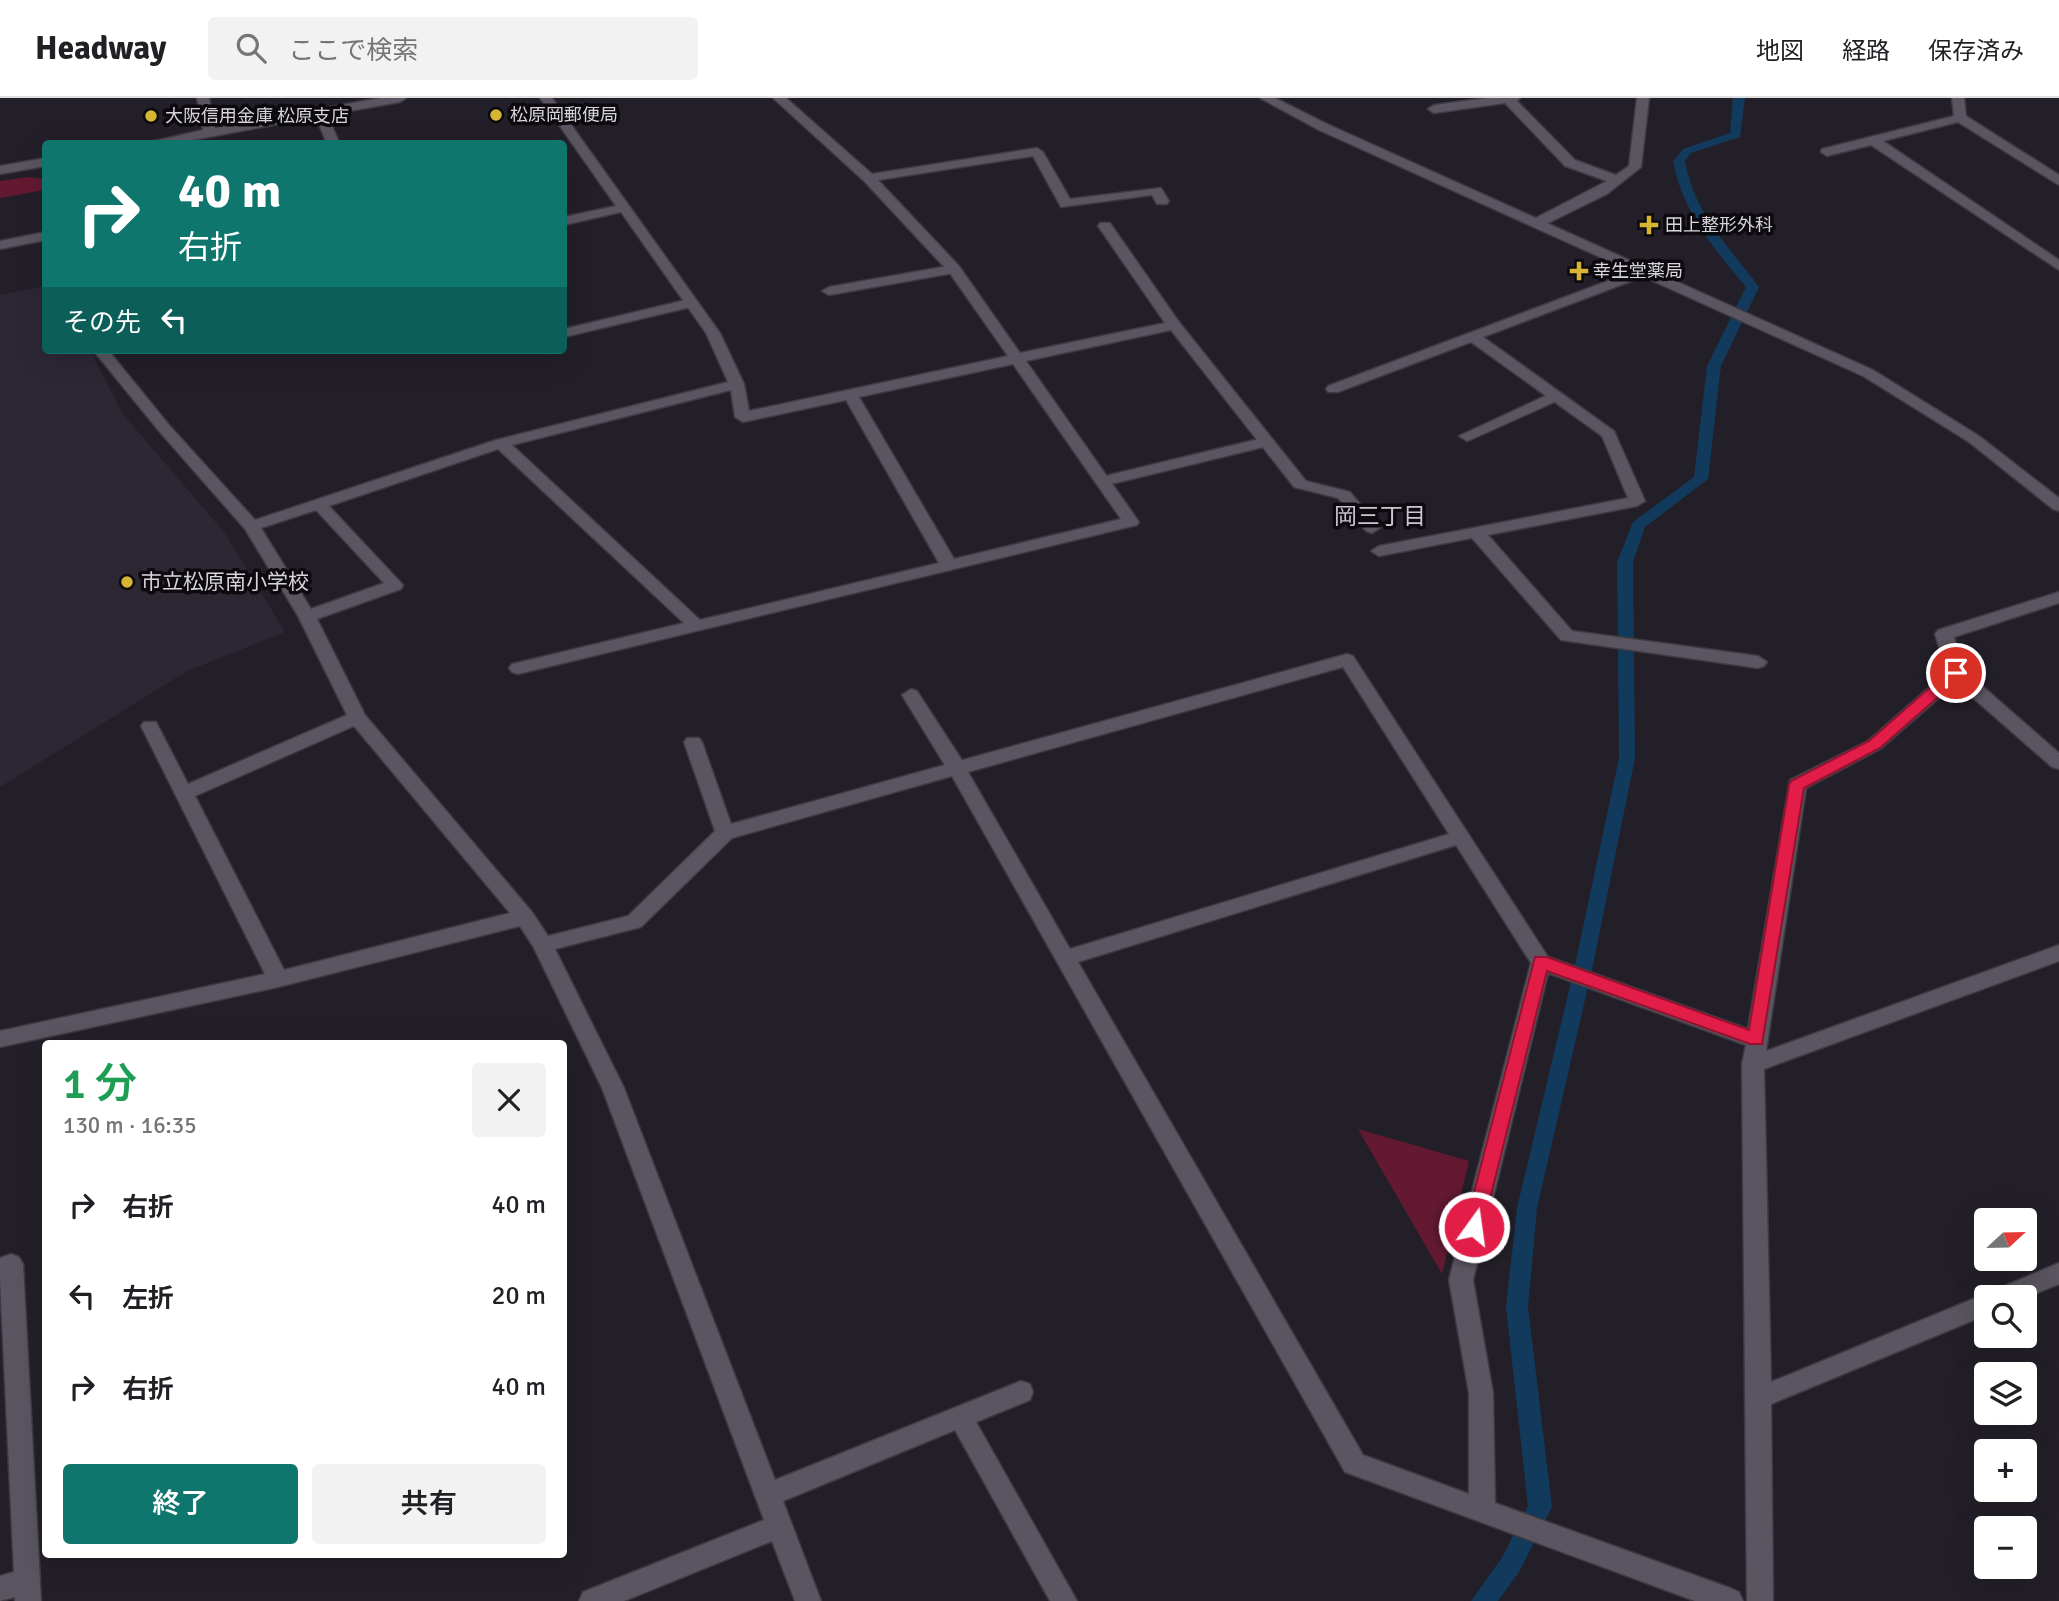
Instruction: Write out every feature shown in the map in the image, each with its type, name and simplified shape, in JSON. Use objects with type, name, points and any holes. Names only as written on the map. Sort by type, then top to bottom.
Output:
[{"type":"street","points":[[203,98],[211,132]]},
{"type":"street","points":[[169,140],[400,98]]},
{"type":"street","points":[[546,98],[713,333],[737,384],[743,417],[1174,325]]},
{"type":"street","points":[[518,668],[1131,522],[954,269],[869,178],[779,98]]},
{"type":"street","points":[[1266,98],[1323,127],[1868,373],[1974,439],[2059,506]]},
{"type":"street","points":[[1434,109],[1514,98]]},
{"type":"street","points":[[1537,223],[1602,191],[1634,167],[1643,98]]},
{"type":"street","points":[[1958,98],[1960,118]]},
{"type":"street","points":[[1508,99],[1570,163],[1617,180]]},
{"type":"street","points":[[320,112],[332,140]]},
{"type":"street","points":[[1827,152],[1960,118],[2059,181]]},
{"type":"street","points":[[1873,140],[2059,266]]},
{"type":"street","points":[[869,178],[1037,152],[1066,204],[1156,191],[1162,201]]},
{"type":"street","points":[[0,170],[42,163]]},
{"type":"street","points":[[567,220],[623,208]]},
{"type":"street","points":[[1105,226],[1174,325],[1300,484],[1344,495],[1372,528]]},
{"type":"street","points":[[0,245],[42,237]]},
{"type":"street","points":[[829,291],[954,269]]},
{"type":"street","points":[[1334,389],[1645,271]]},
{"type":"street","points":[[567,332],[690,303]]},
{"type":"street","points":[[1379,551],[1637,501],[1609,434],[1473,337]]},
{"type":"street","points":[[103,354],[164,428],[252,526],[307,616],[357,718],[525,917],[543,945],[613,1088],[808,1601]]},
{"type":"street","points":[[252,526],[501,443],[737,384]]},
{"type":"street","points":[[850,394],[949,565]]},
{"type":"street","points":[[1467,436],[1556,396]]},
{"type":"street","points":[[1103,481],[1267,442]]},
{"type":"street","points":[[501,443],[696,626]]},
{"type":"street","points":[[307,616],[395,585],[319,504]]},
{"type":"street","points":[[1477,533],[1567,636],[1758,662]]},
{"type":"street","points":[[2059,597],[1944,634],[1956,673],[2059,763]]},
{"type":"street","points":[[543,945],[634,922],[725,833],[1347,660],[1544,963],[1756,1040]]},
{"type":"street","points":[[1760,1601],[1753,1063],[1797,785],[1874,744],[1956,673]]},
{"type":"street","points":[[911,695],[958,770],[1354,1464],[1730,1601]]},
{"type":"street","points":[[184,793],[357,718]]},
{"type":"street","points":[[150,726],[278,979]]},
{"type":"street","points":[[693,742],[725,833]]},
{"type":"street","points":[[1065,958],[1461,836]]},
{"type":"street","points":[[0,1039],[278,979],[525,917]]},
{"type":"street","points":[[1753,1063],[2059,953]]},
{"type":"street","points":[[1482,1510],[1481,1393],[1461,1280],[1544,963]]},
{"type":"street","points":[[0,1268],[11,1264],[28,1591],[0,1590]]},
{"type":"street","points":[[2031,1285],[2059,1273]]},
{"type":"street","points":[[1759,1398],[1974,1309]]},
{"type":"street","points":[[767,1495],[1021,1392]]},
{"type":"street","points":[[960,1416],[1064,1601]]},
{"type":"street","points":[[592,1601],[779,1526]]},
{"type":"shaded area","points":[[28,177],[42,179],[42,191],[0,198],[0,181]]},
{"type":"shaded area","name":"市立松原南小学校","points":[[42,287],[42,354],[92,354],[122,413],[224,532],[285,632],[187,671],[0,787],[0,295]]},
{"type":"shaded area","points":[[1358,1129],[1469,1161],[1442,1274]]},
{"type":"waterway","points":[[1483,1601],[1511,1564],[1540,1507],[1517,1307],[1527,1208],[1584,965],[1627,758],[1625,562],[1638,525],[1701,479],[1714,366],[1753,287],[1696,212],[1682,178],[1679,161],[1687,151],[1736,135],[1739,98]]},
{"type":"place","name":"松原岡郵便局","points":[[496,115]]},
{"type":"place","name":"大阪信用金庫 松原支店","points":[[151,116]]},
{"type":"place","name":"田上整形外科","points":[[1649,225]]},
{"type":"place","name":"幸生堂薬局","points":[[1579,271]]},
{"type":"place","name":"市立松原南小学校","points":[[127,582]]},
{"type":"district","name":"岡三丁目","points":[[1380,516]]},
{"type":"route","points":[[1474,1227],[1541,962],[1756,1040],[1797,785],[1874,744],[1956,673]]}]
